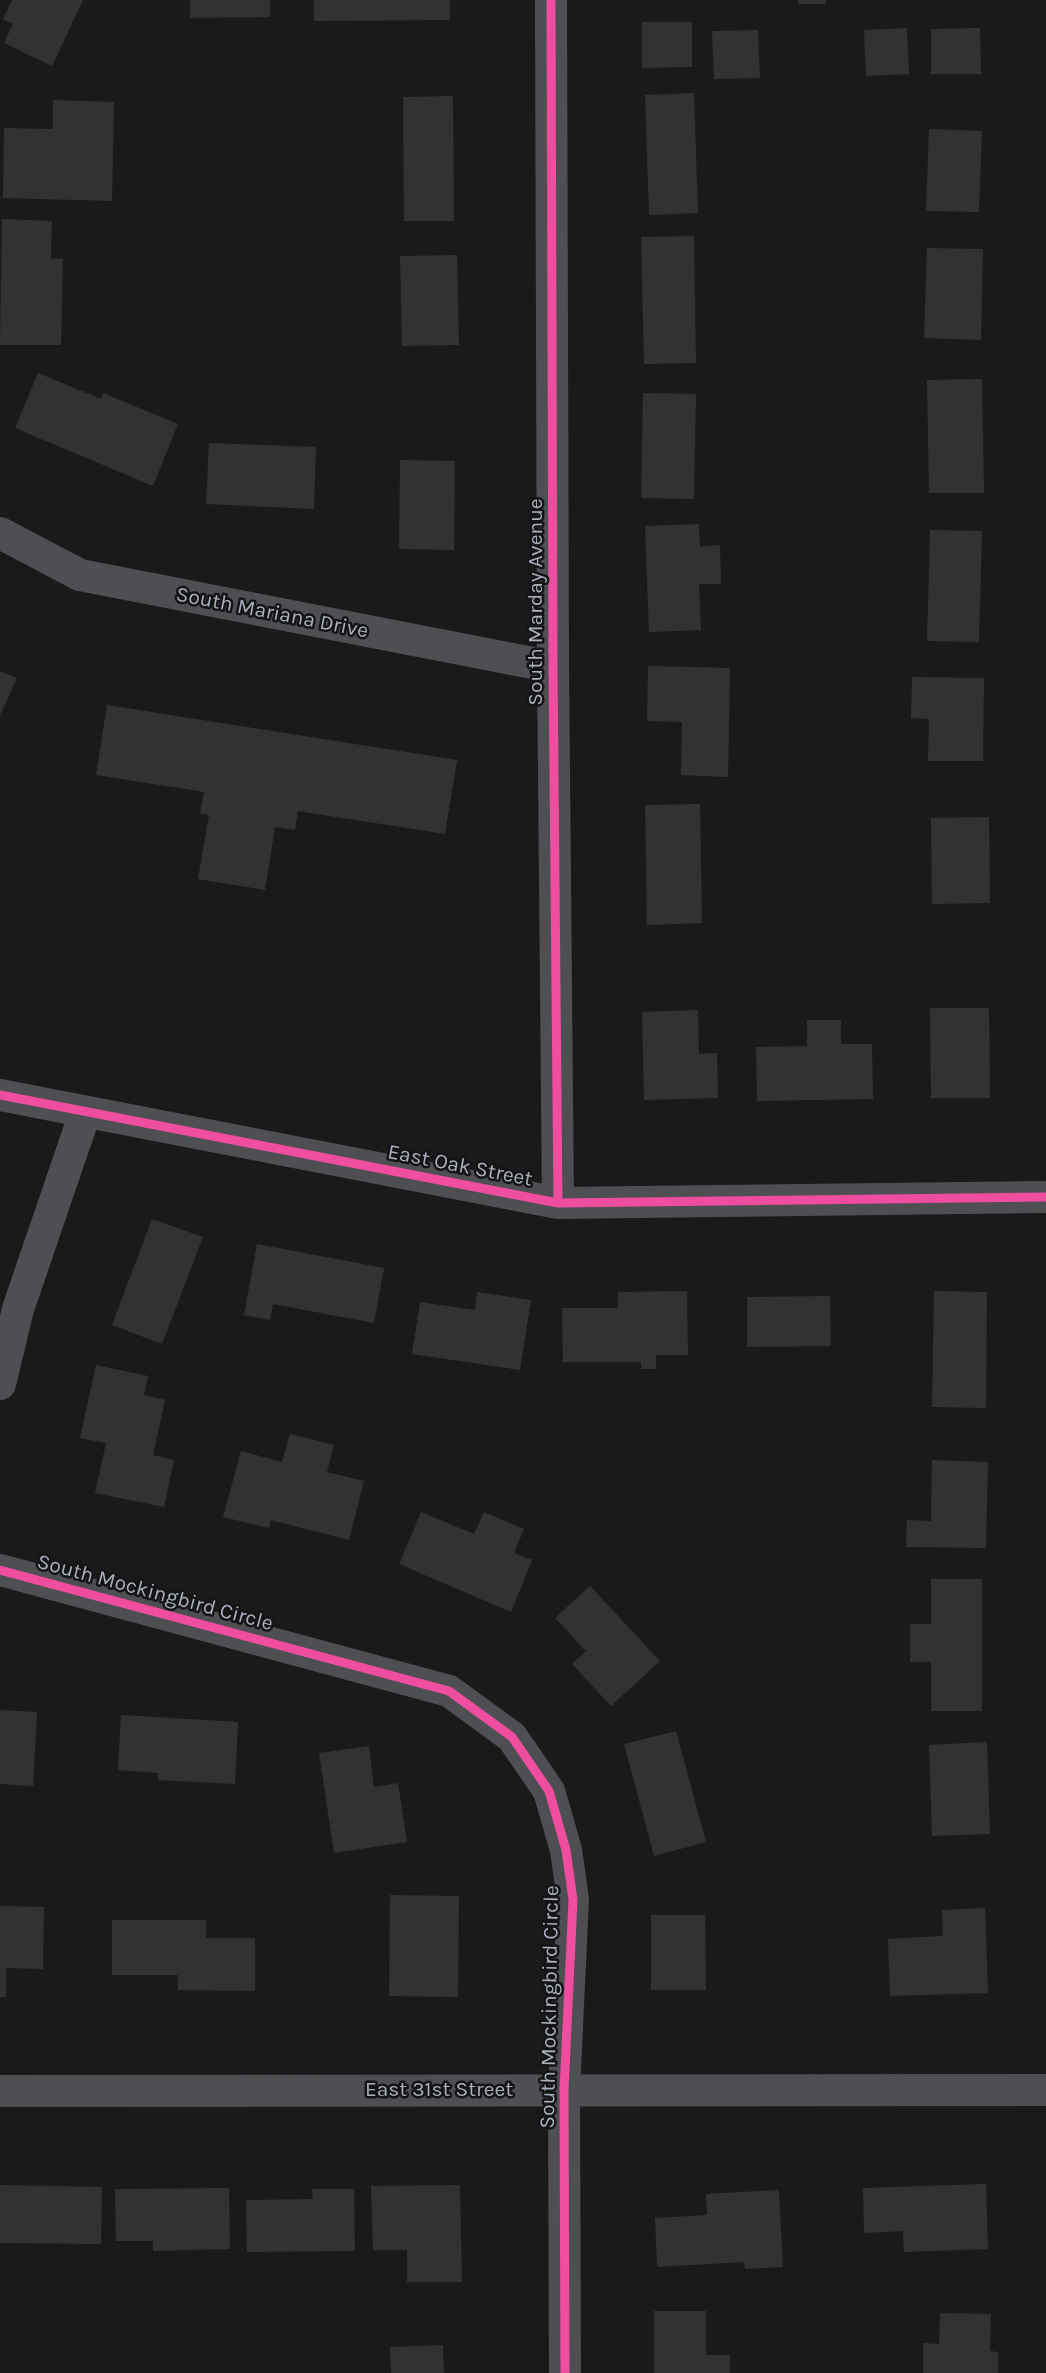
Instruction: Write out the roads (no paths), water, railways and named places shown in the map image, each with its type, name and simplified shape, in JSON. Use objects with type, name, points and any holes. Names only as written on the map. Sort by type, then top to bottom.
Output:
[{"type":"street","name":"South Marday Avenue","points":[[551,0],[558,1203]]},
{"type":"street","name":"South Mariana Drive","points":[[0,533],[80,575],[553,667]]},
{"type":"street","name":"East Oak Street","points":[[0,1094],[558,1203],[1046,1197]]},
{"type":"street","points":[[0,1384],[18,1309],[85,1112]]},
{"type":"street","name":"South Mockingbird Circle","points":[[0,1570],[449,1691],[512,1737],[550,1791],[566,1850],[573,1900],[564,2090],[565,2373]]},
{"type":"street","name":"East 31st Street","points":[[0,2091],[1046,2090]]}]
